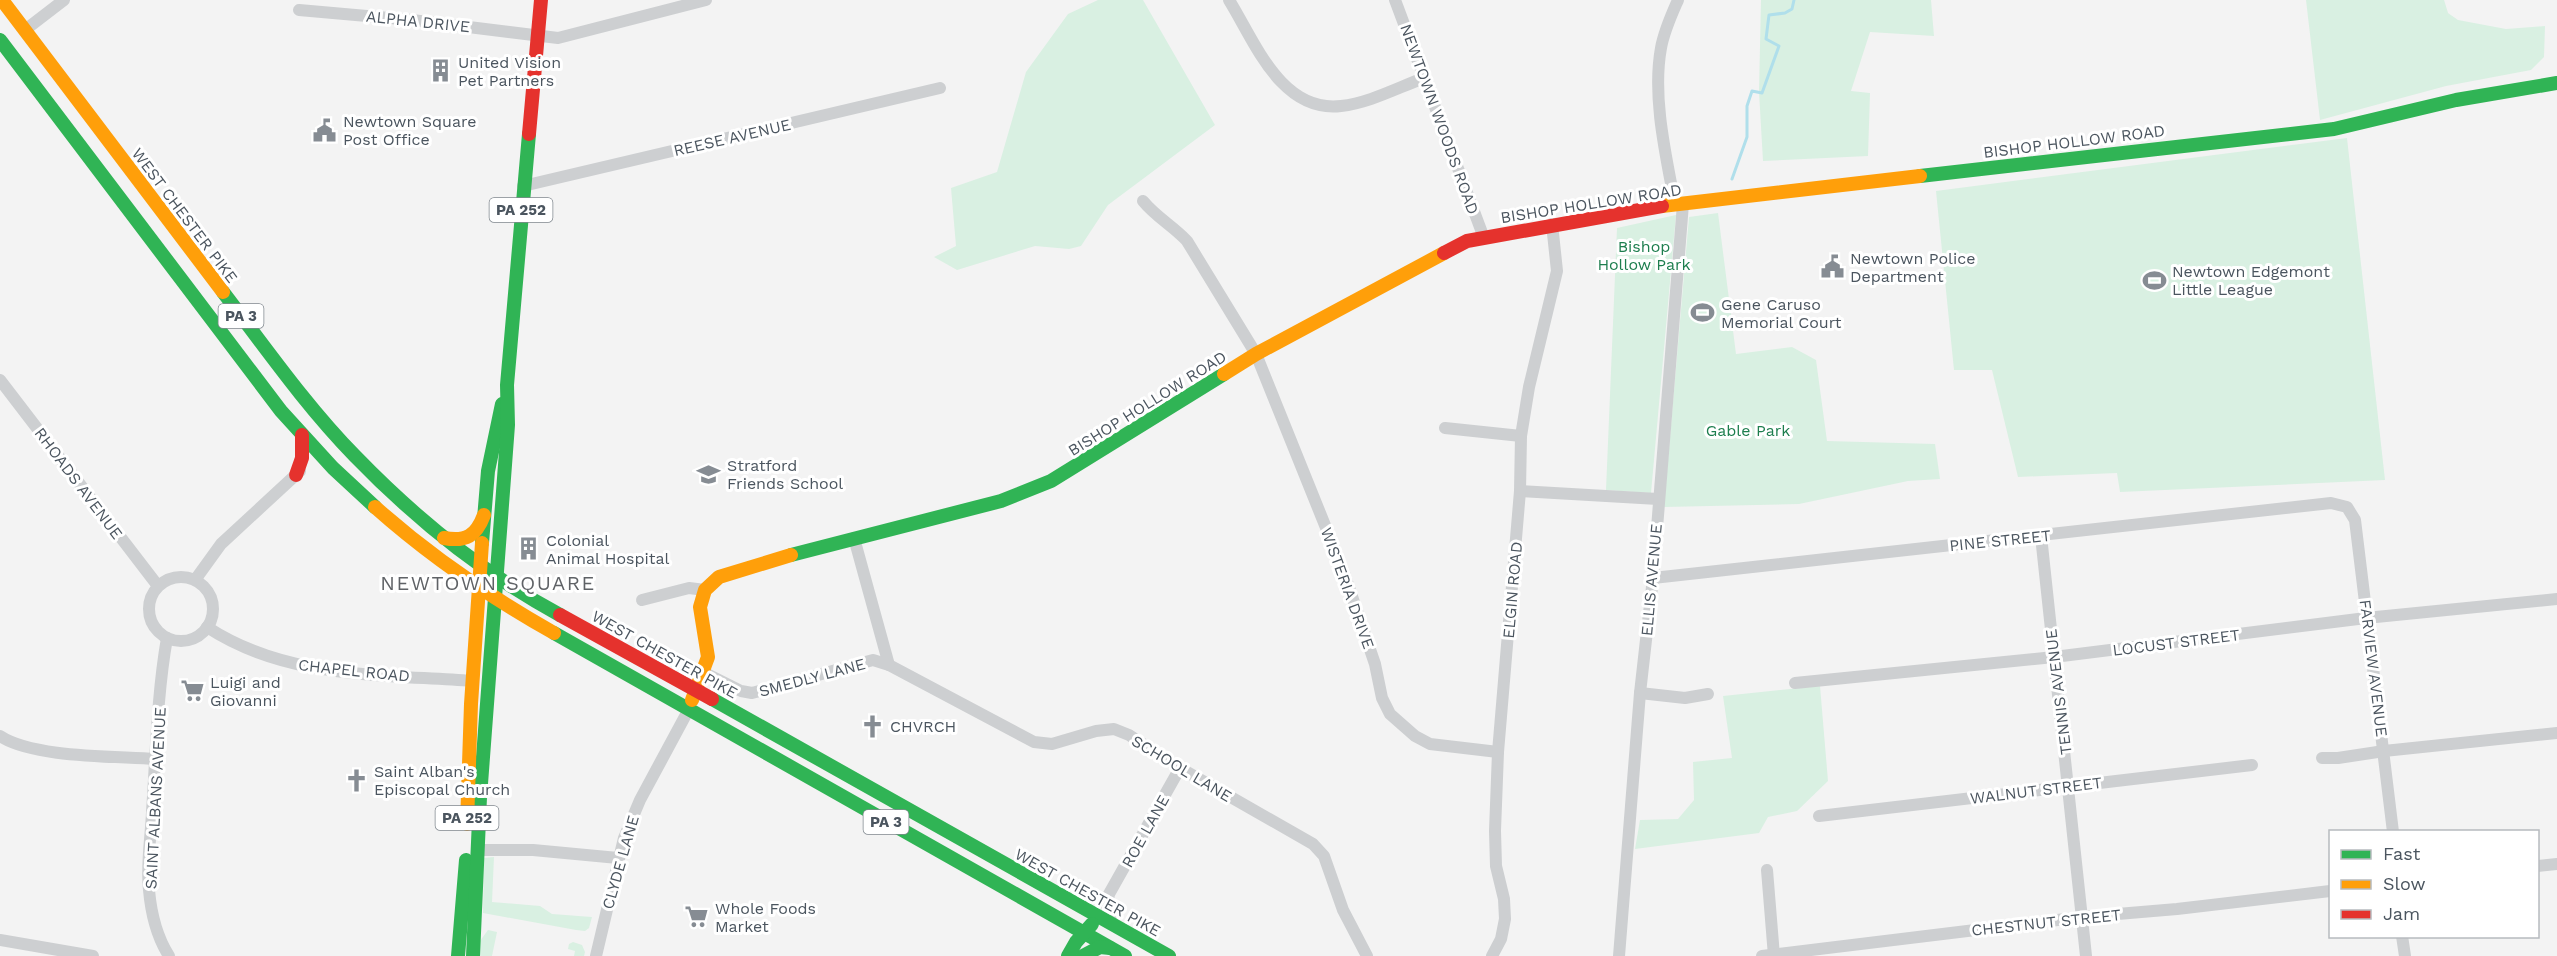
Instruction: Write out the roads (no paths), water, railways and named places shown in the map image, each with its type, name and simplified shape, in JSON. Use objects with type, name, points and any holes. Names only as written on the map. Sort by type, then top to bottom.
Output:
[{"type":"main road","name":"WEST CHESTER PIKE","points":[[2,0],[272,358],[341,441],[391,492],[444,538],[496,576],[552,612],[697,690],[1169,956]]},
{"type":"main road","name":"PA 252","points":[[473,956],[494,598],[508,425],[507,385],[541,0]]},
{"type":"main road","name":"PA 3","points":[[0,40],[250,370],[302,435],[387,521],[434,558],[494,598],[1125,956]]},
{"type":"main road","name":"BISHOP HOLLOW ROAD","points":[[705,590],[719,577],[739,569],[1001,501],[1032,490],[1066,472],[1256,354],[1467,241],[1552,224],[1679,204],[2334,129],[2456,100],[2557,82]]},
{"type":"main road","name":"PA 252","points":[[458,956],[466,849],[467,767],[472,681],[490,445],[507,385]]},
{"type":"main road","points":[[296,475],[303,450],[302,435]]},
{"type":"main road","points":[[444,538],[459,540],[470,538],[477,532],[484,515]]},
{"type":"main road","points":[[689,708],[708,657],[700,607],[705,590]]},
{"type":"main road","points":[[1068,956],[1099,917]]},
{"type":"main road","points":[[1083,956],[1100,947],[1110,948]]},
{"type":"street","points":[[25,30],[64,0]]},
{"type":"street","name":"ALPHA DRIVE","points":[[298,10],[412,20],[558,38],[706,0]]},
{"type":"street","points":[[1229,0],[1278,80],[1290,93],[1305,100],[1339,106],[1357,103],[1424,78]]},
{"type":"street","name":"NEWTOWN WOODS ROAD","points":[[1395,0],[1484,238]]},
{"type":"street","name":"ELLIS AVENUE","points":[[1619,956],[1640,693],[1653,578],[1679,204],[1663,140],[1658,72],[1666,28],[1678,0]]},
{"type":"street","name":"REESE AVENUE","points":[[523,186],[940,88]]},
{"type":"street","name":"WISTERIA DRIVE","points":[[1143,201],[1155,216],[1174,227],[1187,241],[1256,354],[1343,570],[1375,664],[1382,698],[1390,714],[1414,736],[1430,744],[1498,752]]},
{"type":"street","name":"ELGIN ROAD","points":[[1492,956],[1501,939],[1505,919],[1504,899],[1496,866],[1498,752],[1520,490],[1521,436],[1529,387],[1557,271],[1552,224]]},
{"type":"street","name":"RHOADS AVENUE","points":[[0,380],[158,586]]},
{"type":"street","points":[[1445,428],[1521,436]]},
{"type":"street","points":[[195,580],[221,544],[319,454],[341,441]]},
{"type":"street","points":[[1520,490],[1658,499]]},
{"type":"street","name":"PINE STREET","points":[[1653,578],[2331,503],[2347,507]]},
{"type":"street","name":"FARVIEW AVENUE","points":[[2347,507],[2355,520],[2393,830]]},
{"type":"street","name":"TENNIS AVENUE","points":[[2041,536],[2086,956]]},
{"type":"street","points":[[855,538],[890,665]]},
{"type":"street","points":[[177,577],[195,580],[207,590],[212,601],[212,615],[207,627],[191,639],[167,638],[156,629],[150,617],[150,600],[158,586],[168,579],[177,577]]},
{"type":"street","points":[[642,600],[689,588],[705,590]]},
{"type":"street","name":"LOCUST STREET","points":[[1795,683],[2054,657],[2366,618],[2557,599]]},
{"type":"street","name":"CHAPEL ROAD","points":[[207,627],[244,649],[297,666],[472,681]]},
{"type":"street","name":"SAINT ALBANS AVENUE","points":[[167,638],[155,759],[148,888],[154,920],[163,947],[169,956]]},
{"type":"street","name":"SMEDLY LANE","points":[[702,672],[741,691],[752,693],[873,660],[890,665]]},
{"type":"street","name":"SCHOOL LANE","points":[[890,665],[1034,742],[1052,744],[1096,731],[1114,729],[1129,735],[1180,768],[1313,844],[1324,856],[1343,910],[1367,956]]},
{"type":"street","points":[[1640,693],[1685,698],[1708,694]]},
{"type":"street","name":"CLYDE LANE","points":[[596,956],[618,858],[640,800],[689,708]]},
{"type":"street","points":[[2322,758],[2338,759],[2384,751],[2557,733]]},
{"type":"street","points":[[0,736],[20,746],[43,750],[155,759]]},
{"type":"street","name":"WALNUT STREET","points":[[1819,816],[2252,765]]},
{"type":"street","name":"ROE LANE","points":[[1109,894],[1180,768]]},
{"type":"street","points":[[478,850],[533,850],[618,858]]},
{"type":"street","points":[[2539,866],[2557,864]]},
{"type":"street","points":[[1767,870],[1770,956]]},
{"type":"street","name":"CHESTNUT STREET","points":[[1770,956],[2082,917],[2177,909],[2329,891]]},
{"type":"street","points":[[1080,906],[1098,902],[1109,894]]},
{"type":"street","points":[[1109,894],[1107,908],[1113,925]]},
{"type":"street","points":[[2402,938],[2405,956]]},
{"type":"street","points":[[0,940],[93,956]]},
{"type":"waterway","points":[[1732,179],[1747,137],[1747,106],[1752,91],[1762,93],[1779,46],[1766,39],[1769,15],[1785,13],[1792,9],[1794,0]]},
{"type":"place","name":"United Vision Pet Partners","points":[[440,71]]},
{"type":"place","name":"Newtown Square Post Office","points":[[325,130]]},
{"type":"place","name":"Newtown Police Department","points":[[1832,267]]},
{"type":"place","name":"Newtown Edgemont Little League","points":[[2154,280]]},
{"type":"place","name":"Gene Caruso Memorial Court","points":[[1703,313]]},
{"type":"place","name":"Stratford Friends School","points":[[709,474]]},
{"type":"place","name":"Colonial Animal Hospital","points":[[528,549]]},
{"type":"place","name":"Luigi and Giovanni","points":[[192,691]]},
{"type":"place","name":"CHVRCH","points":[[872,726]]},
{"type":"place","name":"Saint Alban's Episcopal Church","points":[[356,780]]},
{"type":"place","name":"Whole Foods Market","points":[[697,917]]},
{"type":"district","name":"NEWTOWN SQUARE","points":[[488,583]]},
{"type":"park label","name":"Bishop Hollow Park","points":[[1644,255]]},
{"type":"park label","name":"Gable Park","points":[[1748,430]]}]
